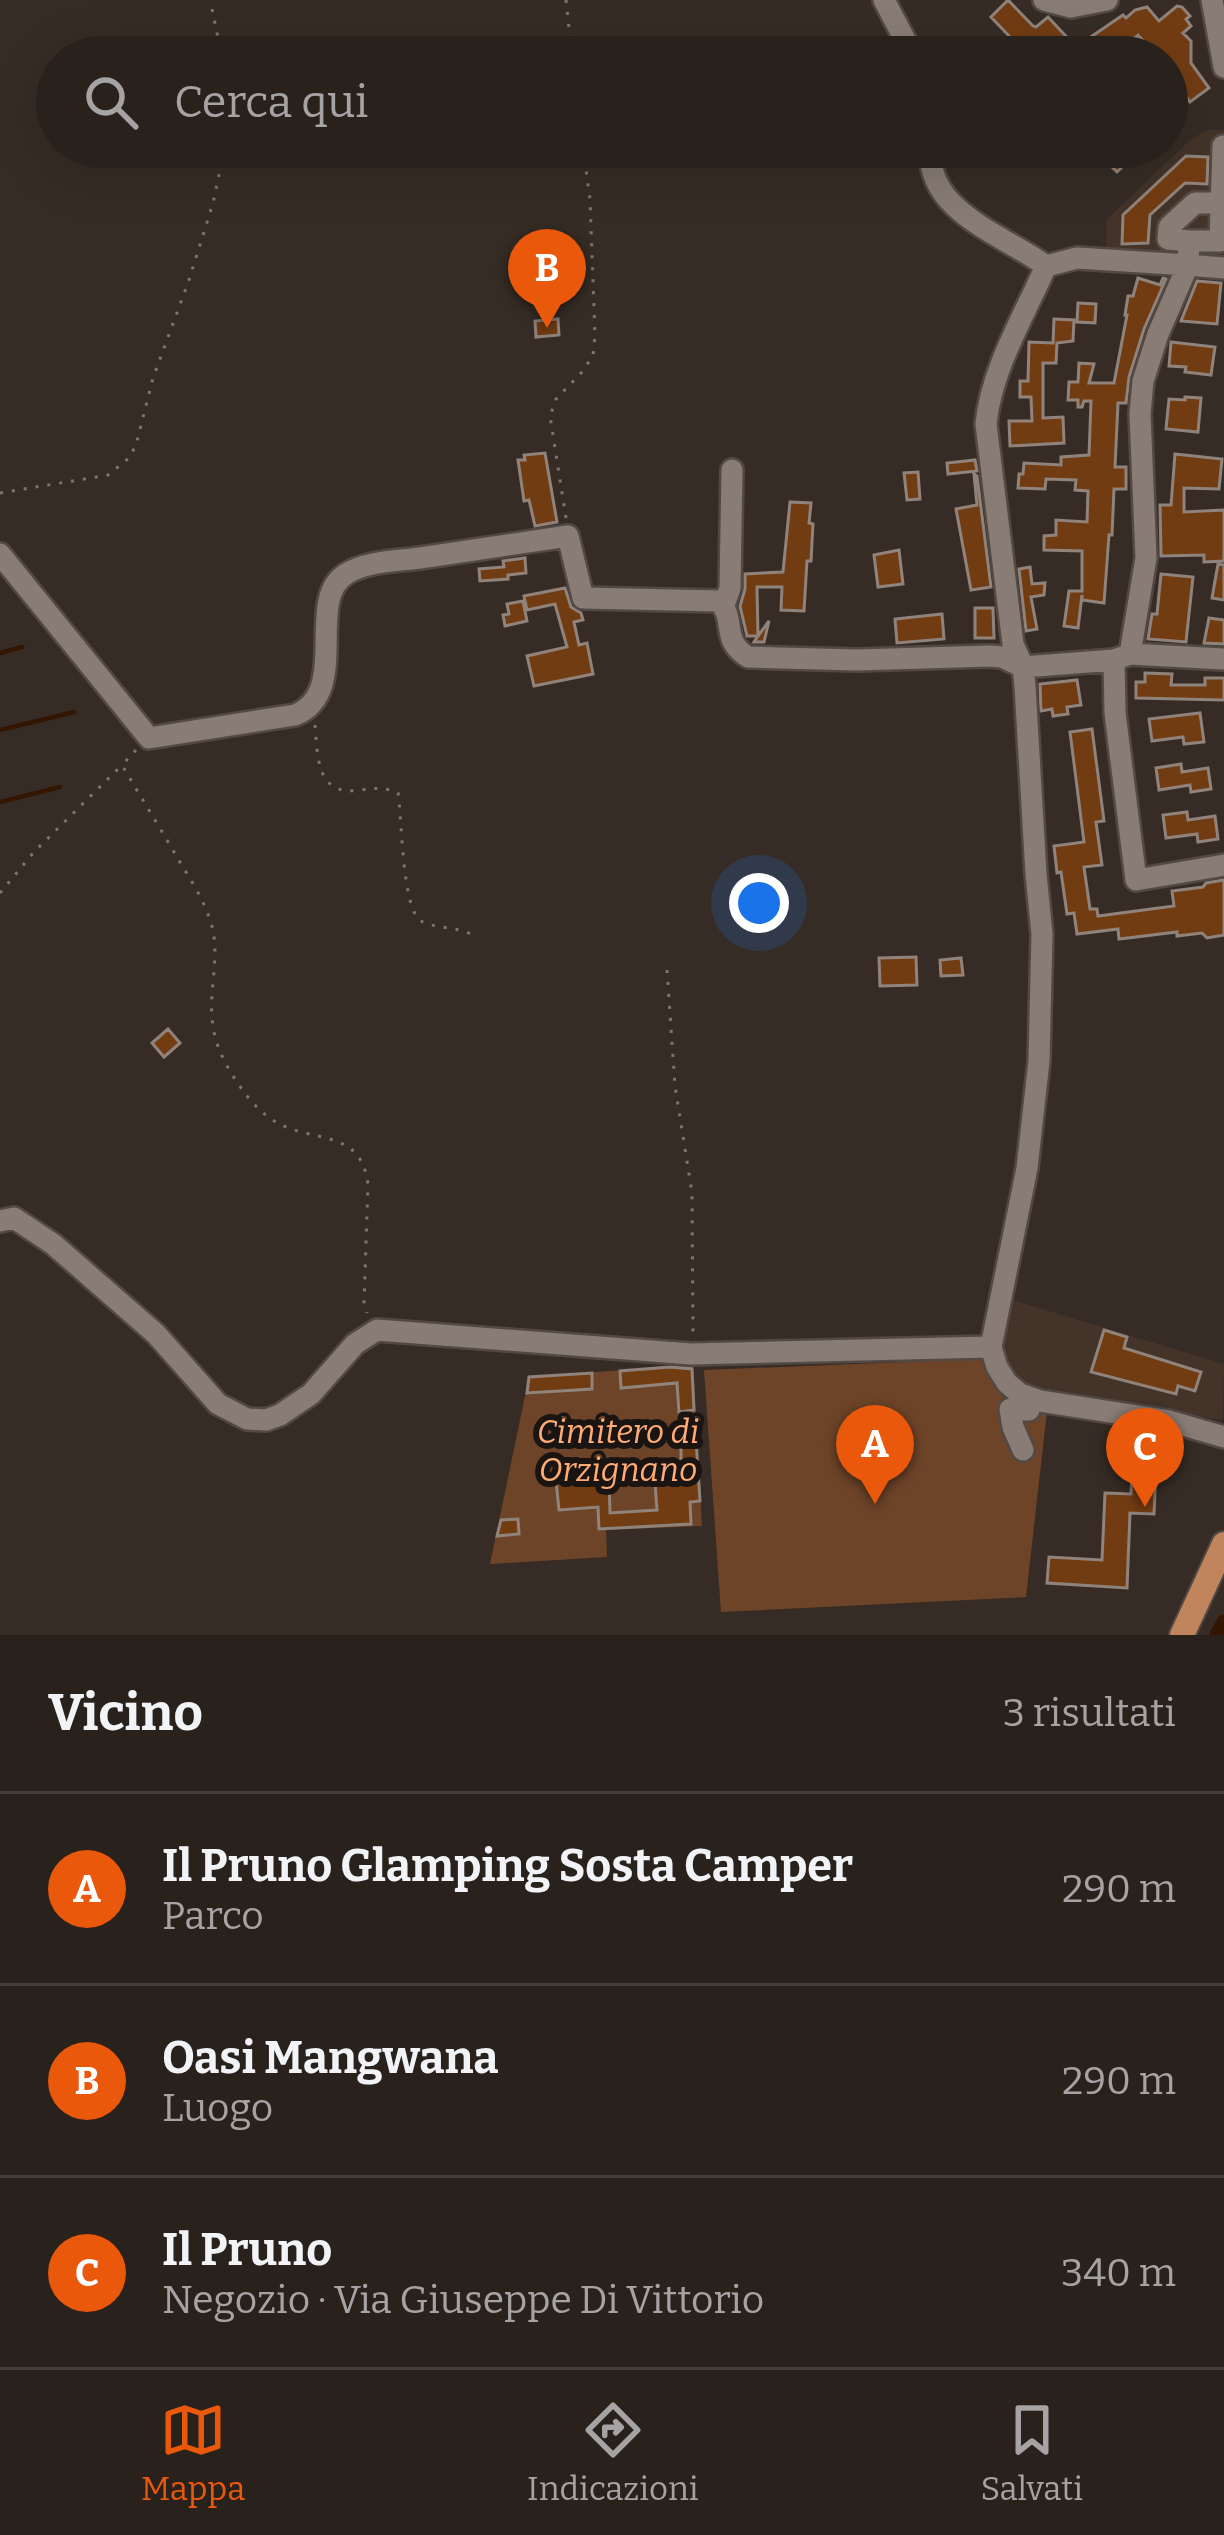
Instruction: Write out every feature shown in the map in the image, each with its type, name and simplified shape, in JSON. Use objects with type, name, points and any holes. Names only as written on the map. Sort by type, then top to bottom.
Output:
[{"type":"main road","points":[[1182,1635],[1224,1544]]},
{"type":"street","points":[[1044,0],[1071,7],[1107,0]]},
{"type":"street","points":[[1212,0],[1224,68]]},
{"type":"street","points":[[894,2],[906,36]]},
{"type":"street","points":[[1222,146],[1223,203],[1195,203],[1169,227],[1168,239],[1190,241],[1188,265],[1144,381],[1140,414],[1147,558],[1122,657],[1115,713],[1136,880],[1224,865]]},
{"type":"street","points":[[932,168],[953,205],[1046,266],[1077,258],[1224,268]]},
{"type":"street","points":[[1046,266],[1005,359],[986,424],[1012,644],[1023,667],[1042,934],[1039,1061],[1027,1168],[991,1347],[1006,1383],[1020,1394],[1219,1432]]},
{"type":"street","points":[[732,470],[730,588],[724,605],[731,641],[748,657],[990,656],[1023,667],[1122,657],[1224,659]]},
{"type":"street","points":[[0,554],[149,737],[295,715],[312,705],[327,652],[334,588],[347,573],[385,563],[568,536],[583,598],[712,599],[724,605]]},
{"type":"street","points":[[0,1221],[14,1218],[52,1244],[156,1334],[218,1404],[247,1420],[280,1415],[311,1394],[376,1330],[694,1354],[991,1347]]},
{"type":"street","points":[[1023,1450],[1010,1409],[1029,1410]]},
{"type":"path","points":[[566,0],[570,36]]},
{"type":"path","points":[[212,9],[218,36]]},
{"type":"path","points":[[0,493],[108,475],[129,458],[222,168]]},
{"type":"path","points":[[568,536],[550,416],[556,399],[593,355],[596,336],[586,168]]},
{"type":"path","points":[[312,705],[318,760],[333,788],[346,793],[377,788],[398,793],[412,912],[422,922],[463,929],[475,936]]},
{"type":"path","points":[[0,893],[34,852],[149,737]]},
{"type":"path","points":[[122,765],[210,918],[216,966],[212,1024],[231,1072],[266,1117],[353,1148],[366,1169],[364,1303],[376,1330]]},
{"type":"path","points":[[667,970],[675,1086],[692,1193],[694,1354]]},
{"type":"shaded area","points":[[1206,130],[1224,130],[1224,261],[1106,251],[1107,219],[1161,168],[1188,168],[1189,141]]},
{"type":"shaded area","points":[[1009,1299],[1224,1364],[1223,1420],[1029,1391],[1016,1382],[1000,1350]]},
{"type":"green space","points":[[980,1359],[1004,1399],[1047,1411],[1026,1597],[721,1612],[704,1370]]},
{"type":"green space","name":"Cimitero di Orzignano","points":[[693,1365],[702,1526],[606,1530],[607,1557],[490,1564],[529,1377]]},
{"type":"building","points":[[1008,0],[1033,26],[1048,17],[1066,36],[1009,36],[991,17]]},
{"type":"building","points":[[1177,6],[1190,16],[1186,36],[1092,36],[1123,15],[1126,18],[1147,7],[1159,21]]},
{"type":"building","points":[[1188,38],[1191,63],[1209,88],[1190,102]]},
{"type":"building","points":[[1188,156],[1208,157],[1207,184],[1185,183],[1150,215],[1148,243],[1122,244],[1123,215],[1173,168],[1188,168]]},
{"type":"building","points":[[1138,278],[1160,285],[1166,279],[1144,329],[1126,403],[1118,403],[1115,467],[1126,467],[1126,489],[1114,489],[1104,603],[1082,600],[1082,595],[1078,628],[1064,626],[1069,591],[1082,591],[1082,551],[1044,550],[1044,536],[1056,535],[1056,520],[1087,522],[1088,491],[1075,490],[1076,480],[1046,479],[1045,489],[1018,488],[1019,474],[1023,474],[1024,463],[1061,465],[1061,457],[1089,455],[1091,401],[1078,407],[1078,400],[1068,400],[1069,382],[1078,382],[1079,363],[1094,364],[1089,383],[1114,383],[1128,296],[1133,296]]},
{"type":"building","points":[[1197,281],[1221,283],[1217,324],[1181,321]]},
{"type":"building","points":[[1078,303],[1096,304],[1095,323],[1077,322]]},
{"type":"building","points":[[558,319],[559,335],[536,337],[535,321]]},
{"type":"building","points":[[1054,319],[1074,320],[1073,341],[1057,343],[1056,363],[1043,363],[1043,418],[1063,417],[1064,443],[1010,446],[1009,421],[1032,421],[1031,397],[1020,397],[1020,381],[1028,381],[1029,342],[1053,343]]},
{"type":"building","points":[[1171,342],[1215,347],[1211,375],[1169,366]]},
{"type":"building","points":[[1201,398],[1198,432],[1166,429],[1169,399]]},
{"type":"building","points":[[545,453],[557,522],[535,526],[529,500],[524,501],[518,460]]},
{"type":"building","points":[[1175,454],[1222,459],[1219,489],[1184,488],[1184,512],[1224,510],[1224,561],[1204,562],[1204,555],[1161,556],[1160,505],[1171,505]]},
{"type":"building","points":[[975,460],[977,471],[948,474],[947,463]]},
{"type":"building","points":[[918,472],[920,499],[907,500],[904,473]]},
{"type":"building","points":[[974,474],[991,587],[971,590],[956,509],[977,505]]},
{"type":"building","points":[[790,502],[811,503],[811,561],[807,561],[804,611],[781,610],[782,587],[757,587],[758,636],[747,636],[740,606],[745,574],[783,572]]},
{"type":"building","points":[[899,550],[903,584],[878,587],[874,555]]},
{"type":"building","points":[[525,558],[526,573],[480,581],[479,569],[504,567],[503,561]]},
{"type":"building","points":[[1218,564],[1224,565],[1224,600],[1212,598]]},
{"type":"building","points":[[1030,567],[1032,584],[1045,583],[1044,595],[1031,597],[1037,629],[1026,631],[1019,569]]},
{"type":"building","points":[[1161,574],[1193,577],[1186,642],[1148,639],[1152,614],[1157,614]]},
{"type":"building","points":[[565,588],[571,607],[581,613],[583,620],[574,622],[579,645],[587,643],[593,674],[534,686],[527,656],[567,647],[555,604],[527,610],[524,596]]},
{"type":"building","points":[[523,601],[527,621],[505,626],[507,604]]},
{"type":"building","points":[[975,608],[993,608],[994,638],[975,638]]},
{"type":"building","points":[[942,614],[944,639],[897,643],[895,619]]},
{"type":"building","points":[[1209,618],[1224,620],[1224,644],[1204,643]]},
{"type":"building","points":[[769,621],[764,642],[754,642]]},
{"type":"building","points":[[1145,673],[1172,674],[1171,685],[1205,685],[1205,678],[1224,678],[1224,700],[1136,698],[1136,682],[1145,682]]},
{"type":"building","points":[[1077,680],[1081,705],[1067,707],[1068,714],[1053,716],[1052,709],[1041,711],[1040,684]]},
{"type":"building","points":[[1200,713],[1204,742],[1184,744],[1183,737],[1152,741],[1149,719]]},
{"type":"building","points":[[1092,729],[1104,821],[1096,822],[1102,865],[1084,867],[1090,909],[1097,909],[1098,916],[1174,906],[1172,891],[1224,880],[1224,935],[1207,938],[1202,933],[1177,936],[1177,932],[1119,939],[1118,929],[1077,934],[1074,913],[1067,914],[1054,846],[1084,842],[1070,732]]},
{"type":"building","points":[[1181,764],[1182,772],[1208,768],[1211,789],[1191,792],[1190,785],[1159,790],[1156,768]]},
{"type":"building","points":[[1187,812],[1188,820],[1215,816],[1218,839],[1198,842],[1197,834],[1166,838],[1163,815]]},
{"type":"building","points":[[916,957],[917,985],[880,986],[879,958]]},
{"type":"building","points":[[961,958],[963,975],[941,976],[940,960]]},
{"type":"building","points":[[168,1029],[180,1043],[164,1057],[152,1043]]},
{"type":"building","points":[[1104,1330],[1127,1337],[1124,1348],[1201,1372],[1195,1391],[1178,1386],[1176,1394],[1091,1372]]},
{"type":"building","points":[[692,1369],[694,1410],[679,1412],[677,1383],[621,1388],[620,1371]]},
{"type":"building","points":[[592,1373],[592,1389],[527,1393],[529,1377]]},
{"type":"building","points":[[696,1439],[700,1501],[690,1502],[691,1524],[599,1529],[598,1507],[559,1510],[555,1471],[574,1470],[575,1479],[609,1478],[610,1513],[657,1510],[655,1483],[635,1484],[633,1466],[681,1464],[681,1440]]},
{"type":"building","points":[[1132,1471],[1156,1472],[1154,1514],[1130,1513],[1127,1588],[1047,1583],[1049,1557],[1102,1560],[1105,1493],[1131,1494]]},
{"type":"building","points":[[518,1519],[519,1534],[497,1536],[501,1520]]},
{"type":"waterway","points":[[0,653],[22,647]]},
{"type":"waterway","points":[[0,730],[74,712]]},
{"type":"waterway","points":[[0,802],[60,787]]},
{"type":"waterway","points":[[1217,1635],[1224,1622]]},
{"type":"place","name":"Oasi Mangwana","points":[[547,328]]},
{"type":"place","name":"Il Pruno Glamping Sosta Camper","points":[[875,1504]]},
{"type":"place","name":"Il Pruno","points":[[1145,1507]]}]
